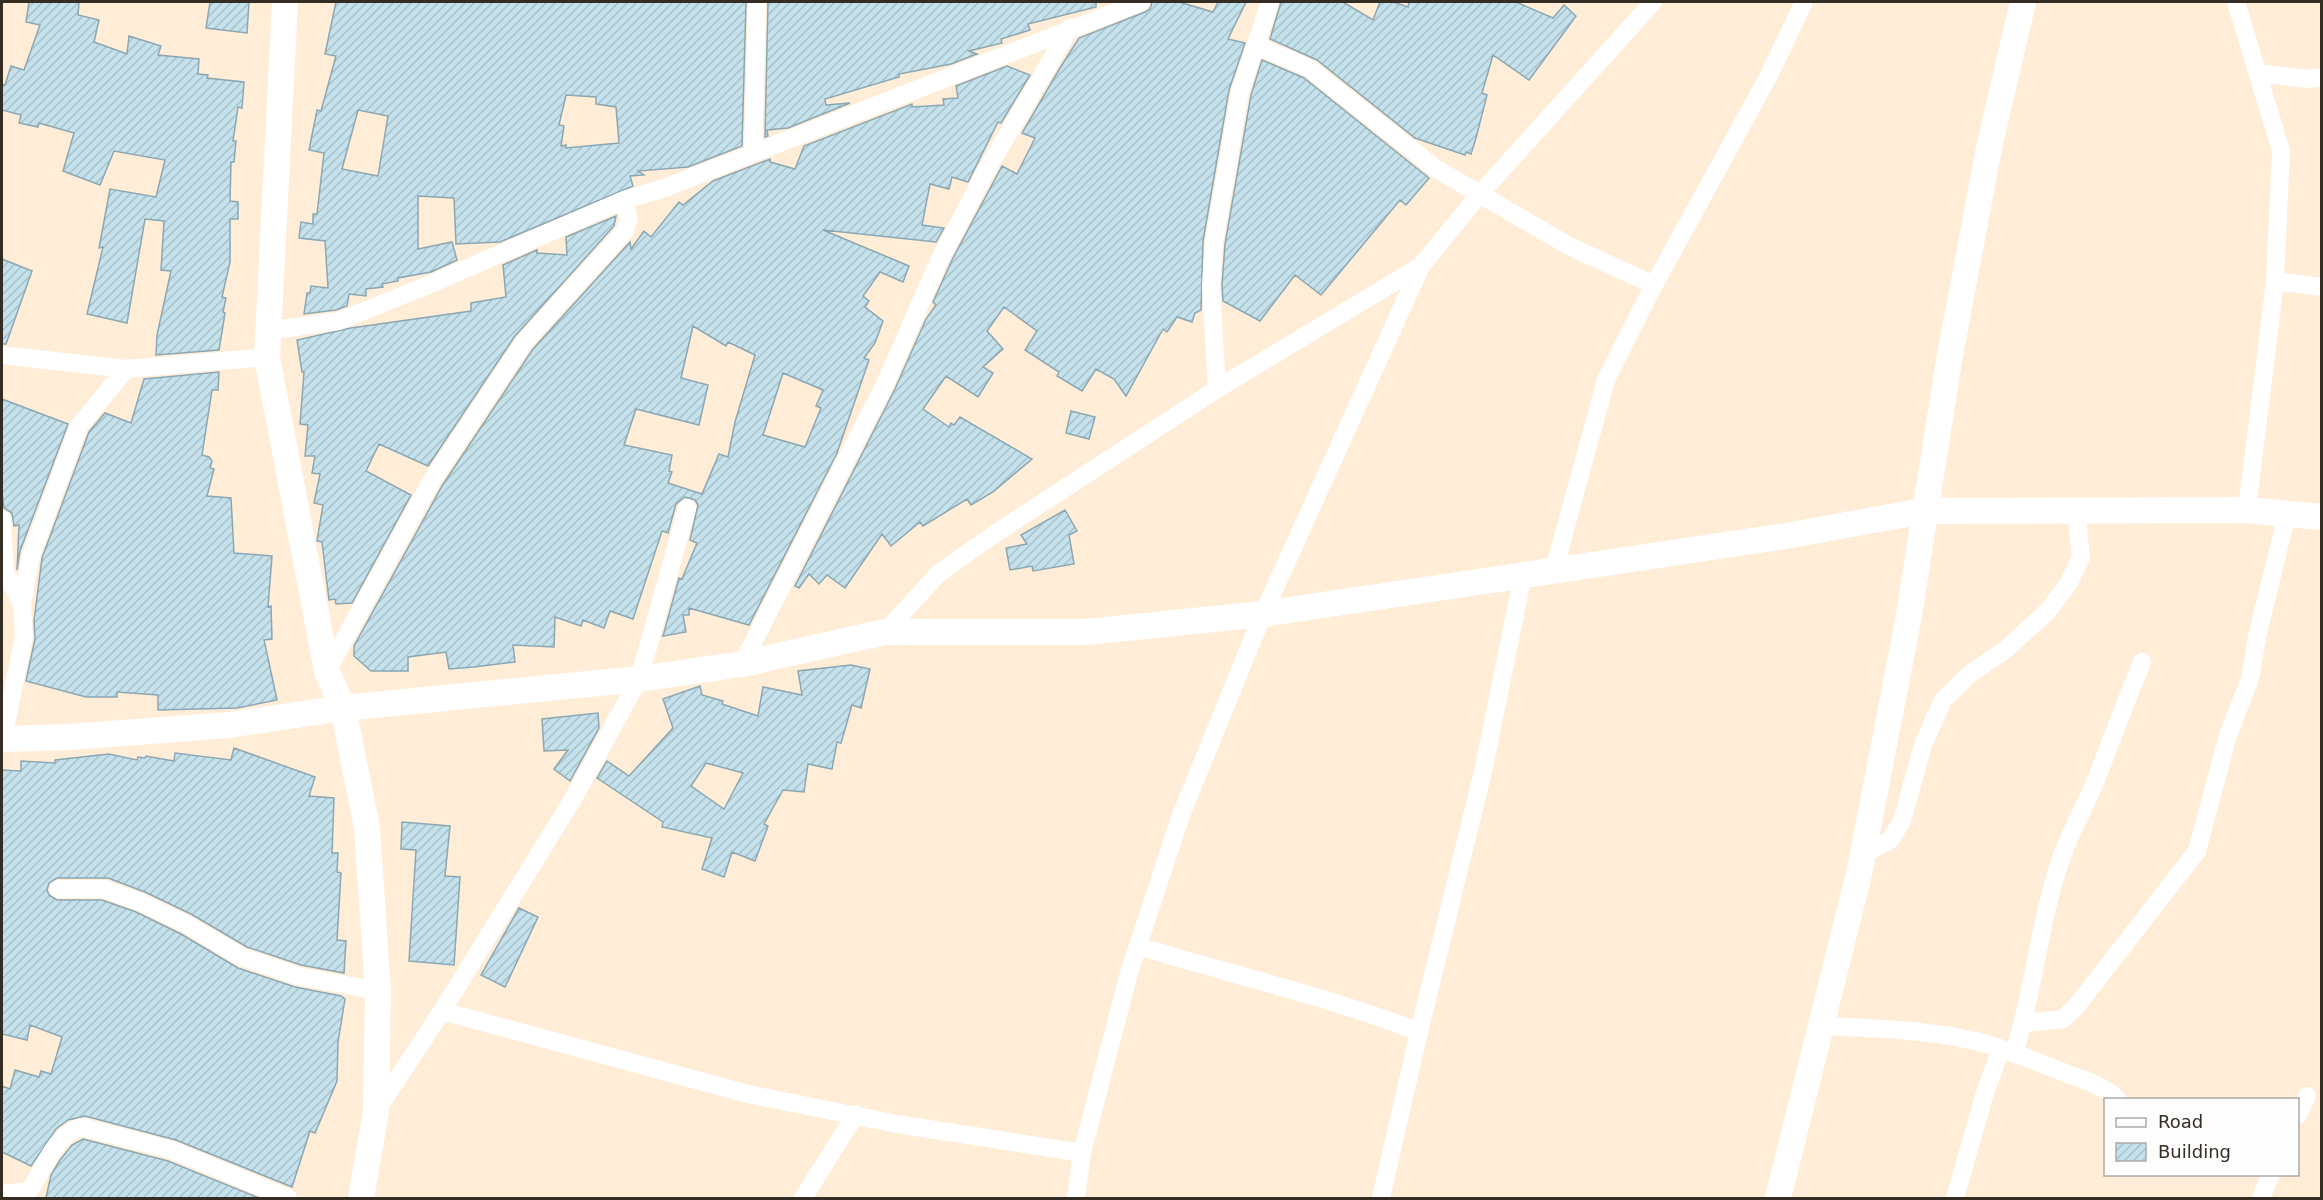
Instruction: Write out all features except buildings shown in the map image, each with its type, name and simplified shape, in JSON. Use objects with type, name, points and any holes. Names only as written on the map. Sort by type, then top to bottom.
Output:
[{"type":"street","points":[[285,2],[266,331],[267,357],[327,671],[343,708],[368,828],[378,992],[376,1112],[361,1198]]},
{"type":"street","points":[[753,153],[757,2]]},
{"type":"street","points":[[266,331],[339,321],[624,200],[662,189],[1141,2]]},
{"type":"street","points":[[1216,389],[1211,285],[1214,243],[1240,92],[1270,2]]},
{"type":"street","points":[[1076,1198],[1082,1153],[1138,946],[1181,815],[1263,614],[1421,266],[1479,195],[1653,2]]},
{"type":"street","points":[[1554,570],[1606,380],[1654,285],[1767,79],[1804,2]]},
{"type":"street","points":[[1778,1198],[1862,855],[1908,621],[1923,511],[1989,147],[2023,2]]},
{"type":"street","points":[[2236,2],[2282,152],[2275,281],[2247,510]]},
{"type":"street","points":[[742,664],[885,384],[939,261],[985,172],[1071,28]]},
{"type":"street","points":[[1256,44],[1272,55],[1294,60],[1310,69],[1435,168],[1479,195],[1569,246],[1654,285]]},
{"type":"street","points":[[2258,73],[2307,79],[2322,77]]},
{"type":"street","points":[[327,671],[432,480],[524,342],[624,232],[629,219],[624,200]]},
{"type":"street","points":[[885,632],[938,574],[990,537],[1216,389],[1421,266]]},
{"type":"street","points":[[2275,281],[2322,287]]},
{"type":"street","points":[[2,355],[126,369],[267,357]]},
{"type":"street","points":[[126,369],[79,426],[31,555],[22,604],[24,637],[2,740],[229,725],[343,708],[639,679],[742,664],[885,632],[1086,632],[1263,614],[1786,536],[1923,511],[2247,510],[2322,517]]},
{"type":"street","points":[[376,1112],[442,1011],[573,799],[639,679],[687,508]]},
{"type":"street","points":[[1862,855],[1890,840],[1902,821],[1923,745],[1943,700],[1971,673],[2005,650],[2048,611],[2070,581],[2081,557],[2076,511]]},
{"type":"street","points":[[2024,1023],[2063,1019],[2076,1008],[2197,851],[2228,735],[2250,679],[2257,637],[2287,514]]},
{"type":"street","points":[[2,519],[5,572],[22,604]]},
{"type":"street","points":[[1381,1198],[1483,772],[1523,575]]},
{"type":"street","points":[[1955,1198],[1985,1093],[2024,1023],[2041,933],[2060,861],[2077,818],[2095,783],[2142,662]]},
{"type":"street","points":[[58,890],[104,889],[140,902],[186,924],[242,957],[298,975],[378,992]]},
{"type":"street","points":[[1138,946],[1225,973],[1330,1000],[1419,1032]]},
{"type":"street","points":[[442,1011],[748,1094],[897,1124],[1082,1153]]},
{"type":"street","points":[[1821,1026],[1952,1036],[2008,1051],[2084,1080],[2116,1098]]},
{"type":"street","points":[[2299,1113],[2307,1096]]},
{"type":"street","points":[[803,1198],[856,1114]]},
{"type":"street","points":[[2,1194],[29,1191],[62,1137],[73,1129],[82,1127],[172,1150],[288,1198]]},
{"type":"street","points":[[2261,1198],[2270,1176]]}]
